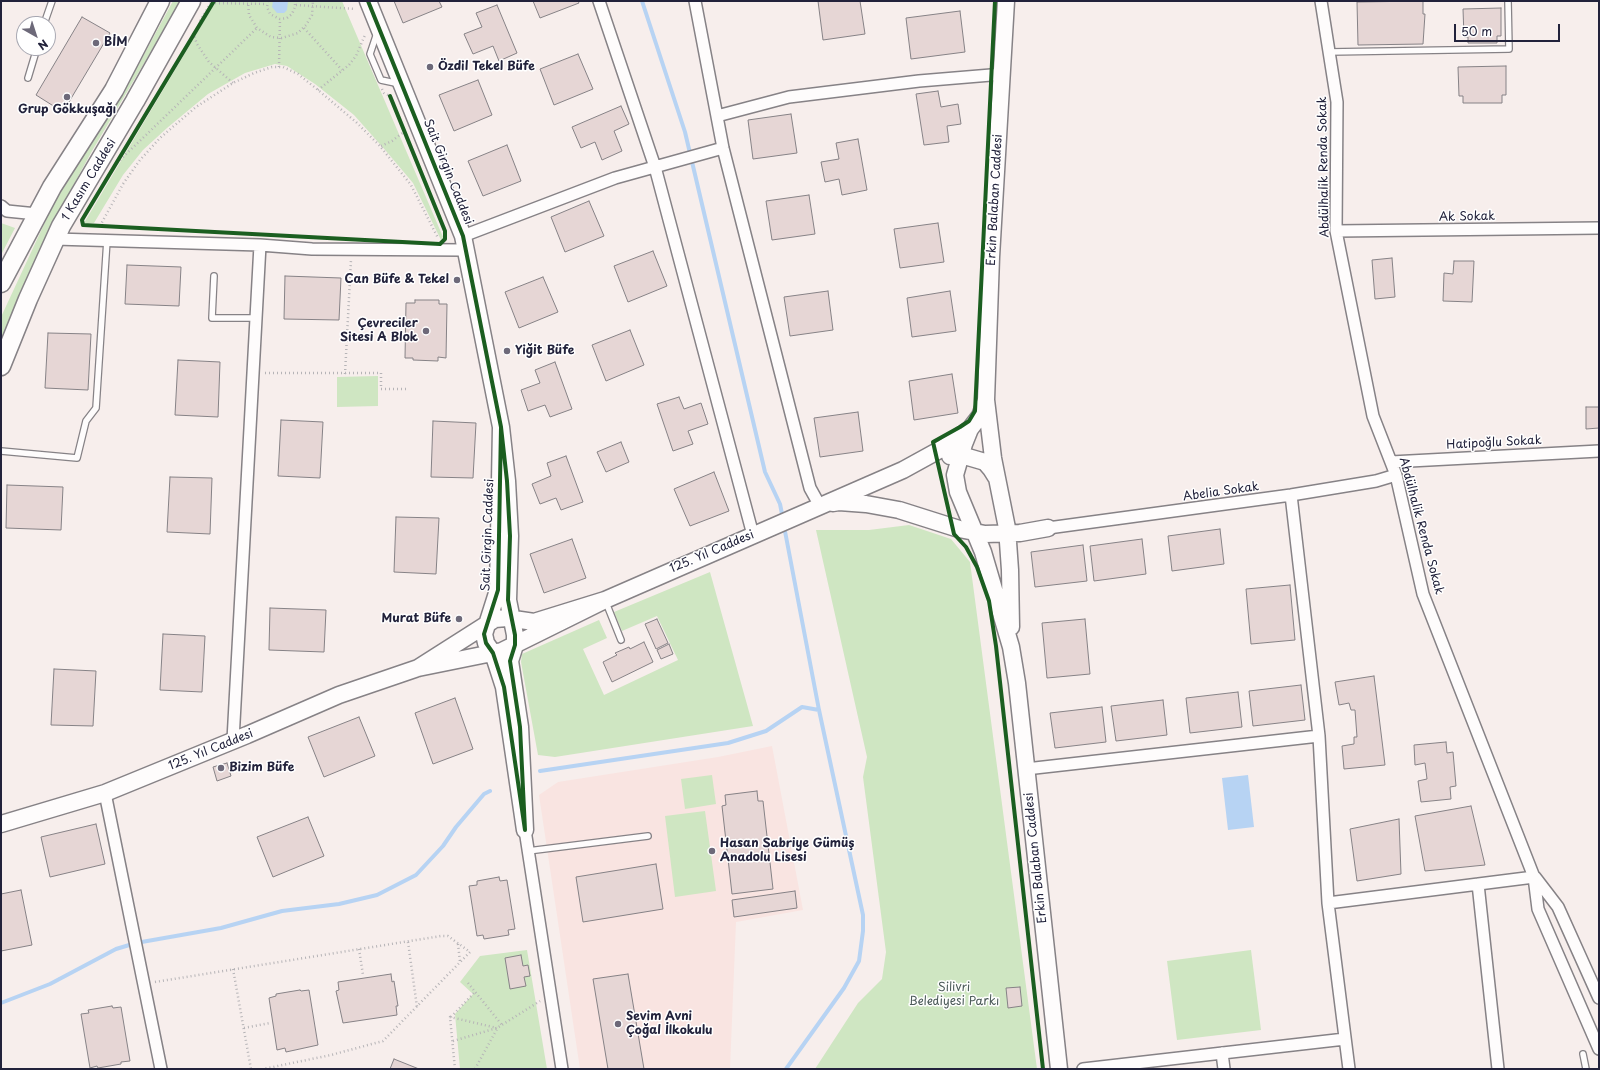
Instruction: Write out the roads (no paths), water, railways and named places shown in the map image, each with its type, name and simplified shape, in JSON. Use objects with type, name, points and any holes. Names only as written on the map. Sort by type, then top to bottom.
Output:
[{"type":"main road","points":[[1,283],[52,187],[114,90],[160,1]]},
{"type":"main road","name":"1 Kasım Caddesi","points":[[1,366],[28,299],[61,226],[136,101],[191,1]]},
{"type":"street","points":[[599,1],[655,167],[753,535]]},
{"type":"street","points":[[695,1],[724,148],[810,488],[820,506]]},
{"type":"street","name":"Erkin Balaban Caddesi","points":[[1006,1],[1003,74],[991,257],[986,400],[996,478],[1007,534],[1010,570],[1011,647],[1059,1069]]},
{"type":"street","name":"Abdülhalik Renda Sokak","points":[[1321,1],[1337,102],[1336,231],[1373,416],[1396,475],[1423,594],[1534,877]]},
{"type":"street","name":"Sait Girgin Caddesi","points":[[360,6],[396,93],[464,243],[501,427],[507,481],[510,536],[508,600],[513,619],[515,645],[510,661],[520,727],[525,830]]},
{"type":"street","points":[[717,116],[789,96],[919,81],[1003,74]]},
{"type":"street","points":[[55,239],[260,245],[312,249],[352,249],[464,243],[615,178],[724,148]]},
{"type":"street","points":[[1,206],[7,210],[38,214]]},
{"type":"street","name":"Ak Sokak","points":[[1336,231],[1599,228]]},
{"type":"street","points":[[233,740],[260,245]]},
{"type":"street","name":"Erkin Balaban Caddesi","points":[[986,400],[980,416],[970,430],[960,455],[955,475],[968,538],[990,574],[1011,647]]},
{"type":"street","name":"Sait Girgin Caddesi","points":[[501,427],[498,590],[484,634],[486,644],[493,653],[504,687],[525,830]]},
{"type":"street","points":[[820,506],[903,470],[943,448],[970,430]]},
{"type":"street","name":"Hatipoğlu Sokak","points":[[1391,462],[1599,451]]},
{"type":"street","points":[[903,470],[945,457],[960,455],[985,462],[992,469],[996,478]]},
{"type":"street","name":"Abelia Sokak","points":[[1048,528],[1292,495],[1376,481],[1396,475]]},
{"type":"street","points":[[1292,495],[1319,736],[1328,903],[1349,1069]]},
{"type":"street","points":[[820,506],[839,502],[900,510],[967,531],[1007,534],[1048,528]]},
{"type":"street","name":"125. Yıl Caddesi","points":[[1,824],[105,793],[339,695],[418,668],[502,651],[605,600],[820,506]]},
{"type":"street","points":[[1003,511],[1009,522],[1017,526],[1048,528]]},
{"type":"street","name":"125. Yıl Caddesi","points":[[418,668],[495,619],[513,619],[534,622],[605,600]]},
{"type":"street","points":[[1026,769],[1319,736]]},
{"type":"street","points":[[105,793],[161,1069]]},
{"type":"street","points":[[525,830],[562,1069]]},
{"type":"street","points":[[1328,903],[1534,877]]},
{"type":"street","points":[[1534,877],[1558,907],[1599,998]]},
{"type":"street","points":[[1534,877],[1538,909],[1599,1048]]},
{"type":"street","points":[[1478,884],[1498,1069]]},
{"type":"street","points":[[1083,1069],[1345,1038]]},
{"type":"street","points":[[1222,1053],[1224,1069]]},
{"type":"lane","points":[[47,16],[52,1]]},
{"type":"lane","points":[[1329,52],[1509,49],[1508,1]]},
{"type":"lane","points":[[28,78],[35,56]]},
{"type":"lane","points":[[1,451],[77,458],[86,421],[96,408],[107,240]]},
{"type":"lane","points":[[214,276],[212,318],[256,318]]},
{"type":"lane","points":[[605,600],[621,640]]},
{"type":"lane","points":[[528,851],[648,836]]},
{"type":"lane","points":[[1583,1054],[1586,1069]]},
{"type":"water","points":[[273,1],[288,1],[287,10],[284,13],[277,13],[272,7]]},
{"type":"water","points":[[1248,775],[1254,827],[1228,830],[1222,778]]},
{"type":"waterway","points":[[642,1],[685,132],[765,472],[780,504],[783,519]]},
{"type":"waterway","points":[[784,526],[819,710],[863,915],[863,931],[859,961],[844,988],[786,1069]]},
{"type":"waterway","points":[[540,771],[728,743],[766,731],[802,707],[819,710]]},
{"type":"waterway","points":[[1,1003],[50,984],[116,949],[136,943],[221,928],[282,911],[339,904],[377,895],[416,875],[443,846],[456,827],[484,794],[490,791]]},
{"type":"place","name":"BİM","points":[[96,43]]},
{"type":"place","name":"Özdil Tekel Büfe","points":[[430,67]]},
{"type":"place","name":"Grup Gökkuşağı","points":[[67,97]]},
{"type":"place","name":"Can Büfe & Tekel","points":[[457,280]]},
{"type":"place","name":"Çevreciler Sitesi A Blok","points":[[426,331]]},
{"type":"place","name":"Yiğit Büfe","points":[[507,351]]},
{"type":"place","name":"Murat Büfe","points":[[459,619]]},
{"type":"place","name":"Bizim Büfe","points":[[221,768]]},
{"type":"place","name":"Hasan Sabriye Gümüş Anadolu Lisesi","points":[[712,851]]},
{"type":"place","name":"Sevim Avni Çoğal İlkokulu","points":[[618,1024]]},
{"type":"park label","name":"Silivri Belediyesi Parkı","points":[[954,995]]}]
